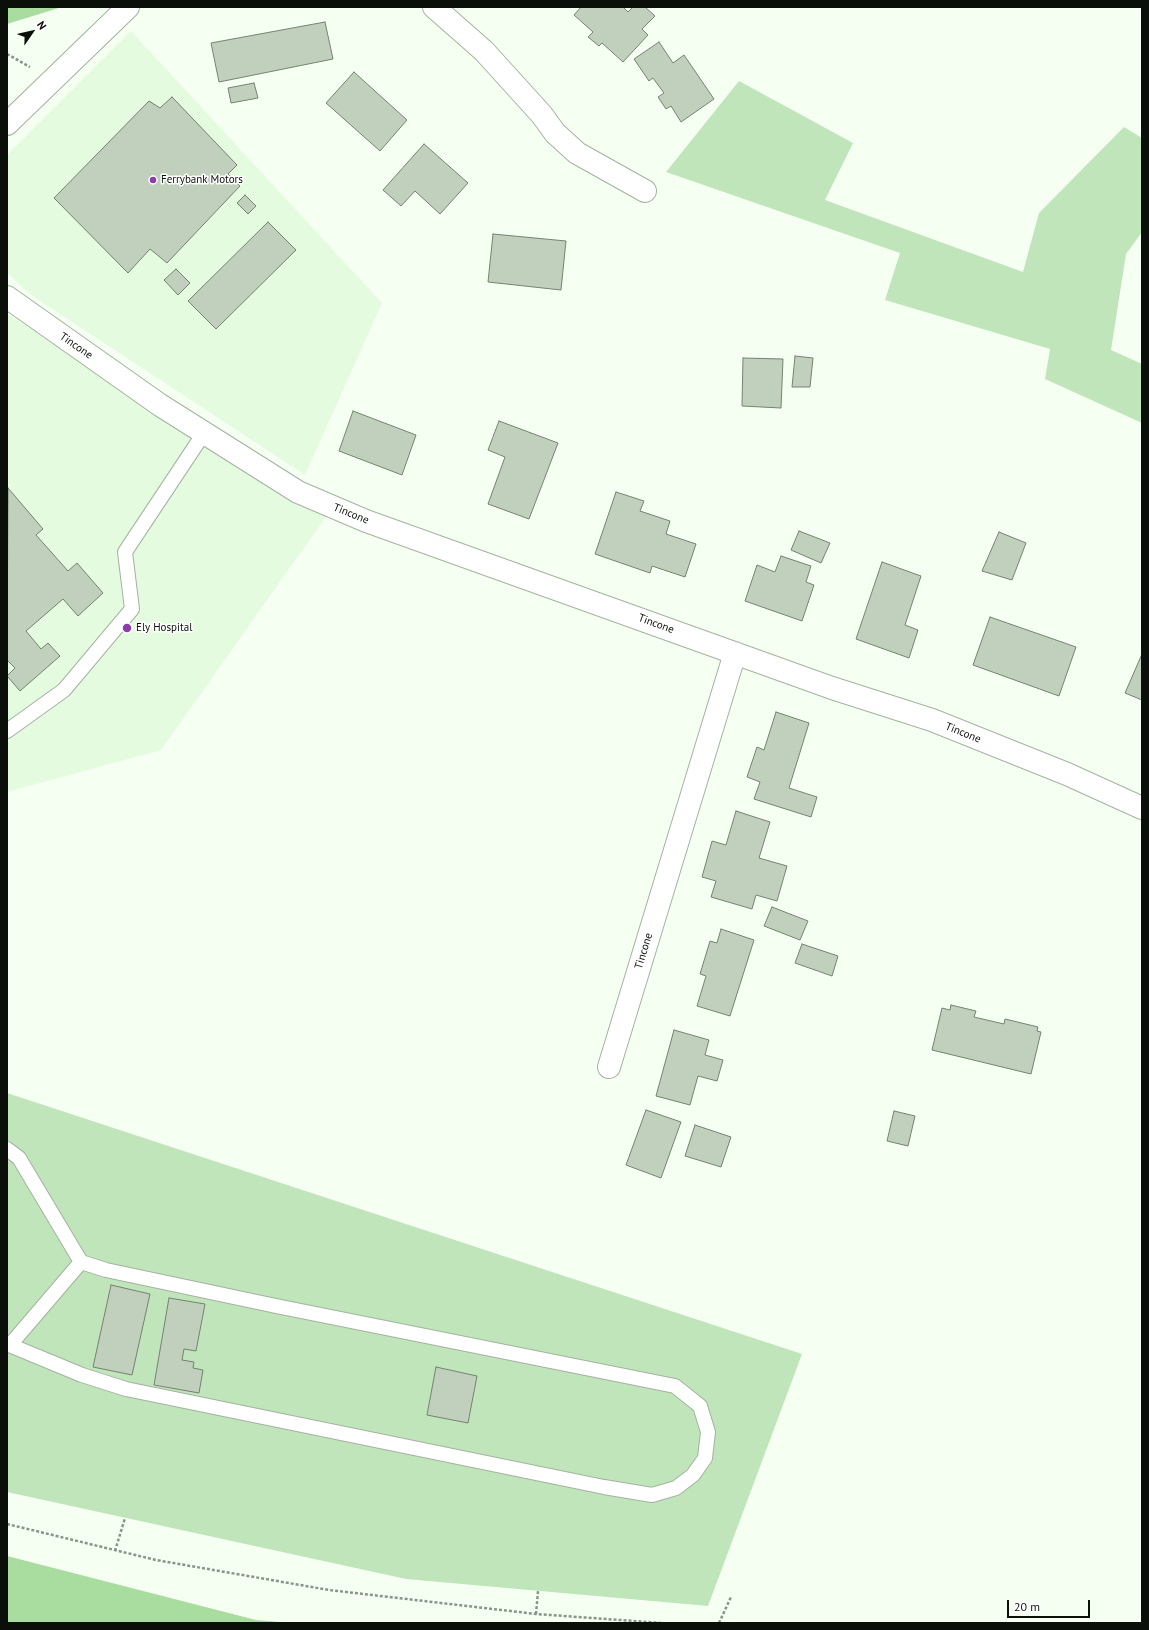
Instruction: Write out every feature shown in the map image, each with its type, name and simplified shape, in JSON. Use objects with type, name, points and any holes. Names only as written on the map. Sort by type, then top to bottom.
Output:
[{"type":"street","points":[[7,124],[128,7]]},
{"type":"street","points":[[434,7],[484,51],[542,114],[555,133],[572,148],[645,191]]},
{"type":"street","name":"Tincone","points":[[7,298],[160,405],[298,492],[360,518],[832,688],[932,720],[1067,774],[1142,808]]},
{"type":"street","name":"Tincone","points":[[609,1067],[735,653]]},
{"type":"lane","points":[[7,731],[64,690],[132,609],[125,552],[204,434]]},
{"type":"lane","points":[[7,1150],[19,1158],[81,1262],[106,1270],[276,1306],[675,1386],[700,1406],[708,1432],[705,1458],[693,1475],[676,1488],[652,1495],[604,1487],[126,1389],[82,1375],[9,1344],[81,1262]]},
{"type":"path","points":[[115,1551],[125,1518]]},
{"type":"path","points":[[7,1524],[156,1560],[330,1590],[536,1614],[662,1623]]},
{"type":"path","points":[[536,1614],[538,1591]]},
{"type":"path","points":[[719,1623],[731,1596]]},
{"type":"shaded area","points":[[7,7],[62,7],[7,24]]},
{"type":"shaded area","points":[[131,31],[382,303],[305,475],[31,295],[7,273],[7,155]]},
{"type":"shaded area","points":[[739,81],[853,143],[825,200],[1023,272],[1039,213],[1124,127],[1142,138],[1142,232],[1126,254],[1111,350],[1142,364],[1142,423],[1045,379],[1050,349],[885,300],[900,253],[666,172]]},
{"type":"shaded area","name":"Ely Hospital","points":[[7,314],[298,492],[333,507],[161,750],[7,792]]},
{"type":"shaded area","points":[[7,1093],[802,1354],[708,1606],[406,1579],[7,1492]]},
{"type":"shaded area","points":[[7,1556],[256,1620],[291,1623],[7,1623]]},
{"type":"building","points":[[581,7],[623,7],[628,12],[633,7],[645,7],[655,16],[642,29],[648,35],[623,62],[602,43],[599,46],[588,37],[593,32],[574,15]]},
{"type":"building","points":[[325,22],[333,59],[219,82],[211,43]]},
{"type":"building","points":[[659,42],[673,63],[684,55],[714,99],[681,122],[671,106],[666,109],[658,97],[664,93],[653,78],[649,81],[634,59]]},
{"type":"building","points":[[354,72],[407,120],[380,151],[326,103]]},
{"type":"building","points":[[254,83],[258,98],[231,103],[228,88]]},
{"type":"building","name":"Ferrybank Motors","points":[[172,97],[237,165],[228,174],[240,186],[167,263],[150,249],[128,273],[54,198],[149,101],[160,108]]},
{"type":"building","points":[[424,144],[468,183],[440,214],[415,191],[401,206],[383,190]]},
{"type":"building","points":[[245,195],[256,206],[248,214],[237,203]]},
{"type":"building","points":[[268,222],[296,250],[216,329],[188,301]]},
{"type":"building","points":[[493,234],[566,241],[561,290],[488,282]]},
{"type":"building","points":[[176,269],[190,283],[178,295],[164,280]]},
{"type":"building","points":[[795,356],[813,358],[810,387],[792,387]]},
{"type":"building","points":[[743,358],[783,359],[781,408],[742,406]]},
{"type":"building","points":[[353,411],[416,435],[402,475],[339,451]]},
{"type":"building","points":[[499,421],[558,443],[529,519],[488,504],[505,457],[488,450]]},
{"type":"building","points":[[8,488],[43,529],[36,535],[68,571],[77,563],[103,593],[78,616],[63,599],[26,631],[41,649],[48,643],[60,656],[20,691],[7,676],[15,668],[7,660]]},
{"type":"building","points":[[616,492],[644,501],[640,511],[670,521],[666,534],[696,544],[685,577],[652,566],[650,573],[595,554]]},
{"type":"building","points":[[799,531],[830,543],[821,563],[791,550]]},
{"type":"building","points":[[999,532],[1026,543],[1012,580],[982,571]]},
{"type":"building","points":[[781,556],[811,566],[806,582],[814,585],[802,621],[745,601],[757,565],[775,572]]},
{"type":"building","points":[[882,562],[921,576],[905,625],[918,630],[909,658],[856,639]]},
{"type":"building","points":[[990,617],[1076,647],[1059,696],[973,665]]},
{"type":"building","points":[[1142,654],[1142,700],[1125,693]]},
{"type":"building","points":[[776,712],[809,723],[789,788],[817,797],[811,817],[754,799],[760,782],[747,777],[757,747],[764,750]]},
{"type":"building","points":[[736,811],[770,822],[759,858],[787,866],[777,901],[756,895],[752,909],[711,897],[716,881],[702,877],[712,841],[726,845]]},
{"type":"building","points":[[772,907],[808,921],[800,940],[764,926]]},
{"type":"building","points":[[721,929],[754,940],[730,1016],[697,1006],[706,976],[700,974],[710,941],[717,943]]},
{"type":"building","points":[[802,944],[838,956],[832,976],[795,963]]},
{"type":"building","points":[[951,1005],[976,1011],[974,1017],[1004,1024],[1005,1019],[1038,1027],[1037,1031],[1041,1032],[1031,1074],[932,1050],[942,1008],[950,1010]]},
{"type":"building","points":[[674,1030],[709,1040],[705,1055],[723,1060],[717,1081],[698,1076],[690,1105],[656,1096]]},
{"type":"building","points":[[646,1110],[681,1122],[661,1178],[626,1165]]},
{"type":"building","points":[[894,1111],[915,1116],[908,1146],[887,1141]]},
{"type":"building","points":[[695,1125],[731,1137],[721,1167],[685,1156]]},
{"type":"building","points":[[111,1285],[150,1294],[132,1375],[93,1367]]},
{"type":"building","points":[[169,1298],[205,1304],[196,1351],[184,1349],[182,1360],[194,1362],[193,1368],[203,1370],[199,1393],[154,1385]]},
{"type":"building","points":[[436,1367],[477,1376],[468,1423],[427,1415]]},
{"type":"place","name":"Ferrybank Motors","points":[[153,180]]},
{"type":"place","name":"Ely Hospital","points":[[127,628]]}]
